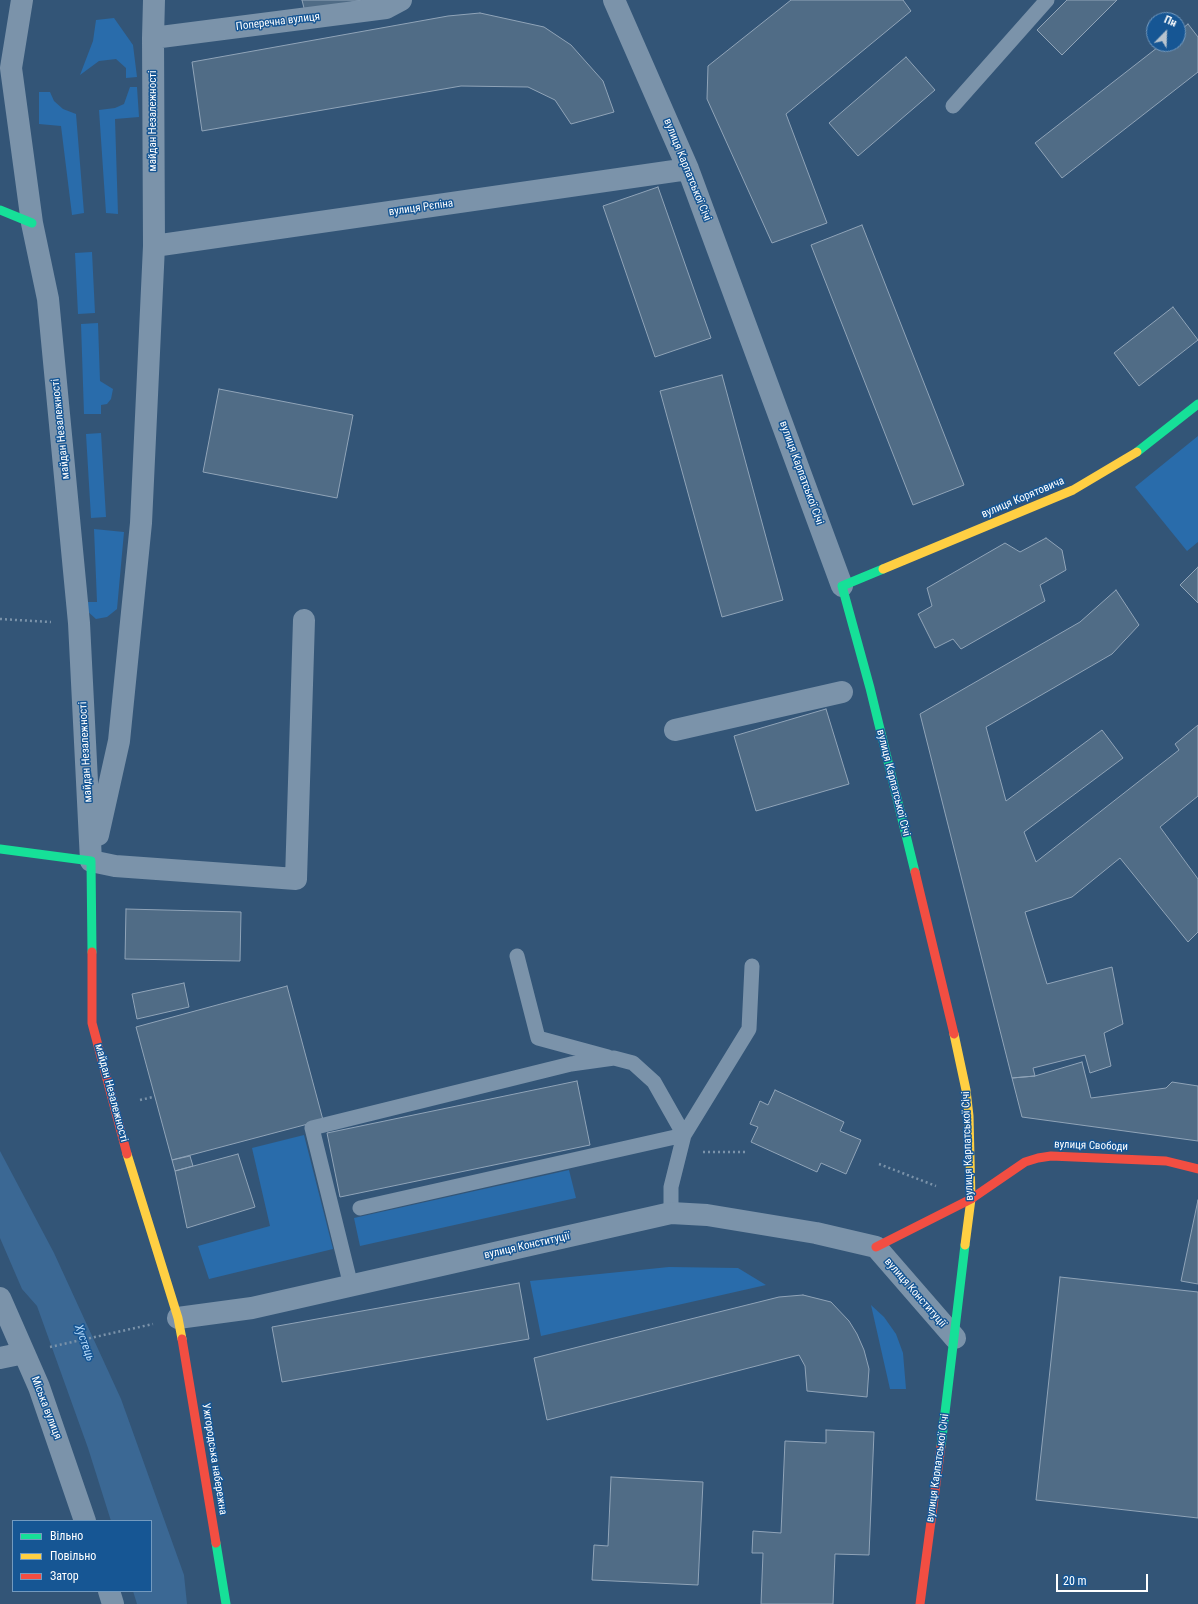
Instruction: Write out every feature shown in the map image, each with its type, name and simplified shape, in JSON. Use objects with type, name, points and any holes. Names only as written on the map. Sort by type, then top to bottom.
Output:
[{"type":"street","name":"майдан Незалежності","points":[[22,0],[11,68],[32,222],[48,299],[80,623],[92,861],[92,1023],[120,1130],[178,1318]]},
{"type":"street","name":"майдан Незалежності","points":[[92,861],[120,734],[141,523],[154,246],[154,0]]},
{"type":"street","name":"Поперечна вулиця","points":[[153,38],[386,8],[401,0]]},
{"type":"street","name":"вулиця Карпатської Січі","points":[[614,0],[688,169],[842,586],[872,696],[966,1090],[971,1199],[955,1338],[920,1604]]},
{"type":"street","name":"вулиця Рєпіна","points":[[154,246],[688,169]]},
{"type":"street","points":[[0,210],[32,222]]},
{"type":"street","name":"вулиця Корятовича","points":[[842,586],[1073,490],[1138,451],[1198,404]]},
{"type":"street","points":[[0,849],[92,861],[115,866],[296,879],[304,620]]},
{"type":"street","points":[[675,730],[842,692]]},
{"type":"street","name":"вулиця Свободи","points":[[971,1199],[1025,1162],[1051,1156],[1166,1161],[1198,1169]]},
{"type":"street","name":"вулиця Конституції","points":[[876,1247],[971,1199]]},
{"type":"street","name":"вулиця Конституції","points":[[178,1318],[252,1308],[671,1213],[707,1215],[816,1234],[876,1247],[955,1338]]},
{"type":"street","name":"Міська вулиця","points":[[0,1298],[24,1353],[56,1434],[85,1520]]},
{"type":"street","name":"Ужгородська набережна","points":[[178,1318],[226,1604]]},
{"type":"street","points":[[0,1358],[24,1353]]},
{"type":"street","points":[[109,1592],[113,1604]]},
{"type":"lane","points":[[953,106],[1047,0]]},
{"type":"lane","points":[[517,956],[538,1038],[633,1063],[654,1082],[684,1135]]},
{"type":"lane","points":[[671,1213],[670,1188],[684,1135],[750,1029],[752,966]]},
{"type":"lane","points":[[351,1286],[312,1128],[571,1064],[614,1058]]},
{"type":"lane","points":[[360,1208],[684,1135]]},
{"type":"path","points":[[0,619],[80,623]]},
{"type":"path","points":[[134,1102],[153,1097]]},
{"type":"path","points":[[700,1152],[746,1152]]},
{"type":"path","points":[[879,1164],[937,1187]]},
{"type":"path","points":[[48,1347],[144,1326]]},
{"type":"shaded area","points":[[114,18],[133,45],[137,77],[126,78],[126,68],[116,59],[99,61],[80,75],[93,41],[96,20]]},
{"type":"shaded area","points":[[130,87],[137,87],[139,117],[115,119],[118,214],[106,213],[99,110],[115,108],[124,104]]},
{"type":"shaded area","points":[[39,92],[50,92],[54,101],[63,109],[76,114],[84,213],[72,215],[61,126],[39,124]]},
{"type":"shaded area","points":[[92,252],[95,313],[78,314],[75,253]]},
{"type":"shaded area","points":[[98,323],[100,381],[113,389],[111,399],[107,404],[101,405],[101,414],[84,414],[81,324]]},
{"type":"shaded area","points":[[101,433],[106,517],[91,518],[86,434]]},
{"type":"shaded area","points":[[1198,436],[1198,542],[1187,551],[1135,487]]},
{"type":"shaded area","points":[[94,529],[124,532],[117,609],[107,617],[96,619],[86,610],[85,602],[97,602]]},
{"type":"shaded area","points":[[304,1135],[333,1249],[209,1279],[198,1246],[270,1226],[252,1148]]},
{"type":"shaded area","points":[[569,1170],[576,1198],[360,1246],[354,1218]]},
{"type":"shaded area","points":[[669,1267],[738,1268],[766,1285],[541,1336],[530,1281]]},
{"type":"shaded area","points":[[871,1305],[884,1317],[896,1334],[903,1353],[906,1389],[890,1389]]},
{"type":"water","name":"Хустець","points":[[0,1151],[54,1253],[121,1399],[184,1575],[187,1604],[137,1604],[133,1592],[152,1592],[152,1520],[111,1520],[88,1448],[37,1306],[22,1289],[0,1238]]},
{"type":"building","points":[[302,0],[362,0],[305,12]]},
{"type":"building","points":[[791,0],[903,0],[911,11],[786,114],[827,223],[772,243],[707,99],[708,66]]},
{"type":"building","points":[[1067,0],[1117,0],[1062,55],[1037,30]]},
{"type":"building","points":[[480,13],[544,27],[571,45],[603,81],[614,112],[571,124],[555,100],[528,87],[461,86],[202,131],[192,62],[448,16]]},
{"type":"building","points":[[1188,24],[1198,37],[1198,72],[1062,178],[1035,143],[1152,52],[1186,52],[1186,26]]},
{"type":"building","points":[[906,57],[935,90],[858,156],[829,123]]},
{"type":"building","points":[[658,187],[711,338],[655,357],[603,206]]},
{"type":"building","points":[[862,225],[964,485],[913,505],[811,245]]},
{"type":"building","points":[[1173,307],[1198,340],[1139,386],[1114,353]]},
{"type":"building","points":[[722,375],[783,600],[722,617],[660,391]]},
{"type":"building","points":[[219,389],[353,415],[337,498],[203,472]]},
{"type":"building","points":[[1046,538],[1062,550],[1066,570],[1040,585],[1045,601],[961,649],[953,639],[935,648],[918,614],[932,606],[927,588],[1005,543],[1020,552]]},
{"type":"building","points":[[1198,567],[1198,603],[1180,585]]},
{"type":"building","points":[[1116,590],[1139,625],[1112,654],[986,727],[1006,801],[1102,730],[1123,758],[1024,832],[1036,862],[1179,750],[1175,744],[1198,725],[1198,796],[1160,827],[1198,879],[1198,932],[1188,942],[1120,858],[1072,897],[1025,912],[1047,984],[1112,967],[1123,1024],[1104,1033],[1111,1066],[1090,1073],[1085,1055],[1033,1068],[1035,1076],[1012,1078],[920,714],[1080,622]]},
{"type":"building","points":[[826,709],[849,784],[756,811],[734,736]]},
{"type":"building","points":[[126,909],[241,912],[240,961],[125,959]]},
{"type":"building","points":[[184,983],[189,1007],[137,1019],[132,994]]},
{"type":"building","points":[[287,986],[323,1120],[172,1160],[136,1027]]},
{"type":"building","points":[[1082,1062],[1091,1098],[1166,1088],[1172,1082],[1198,1086],[1198,1141],[1022,1117],[1012,1078],[1035,1076]]},
{"type":"building","points":[[577,1081],[590,1145],[340,1197],[327,1133]]},
{"type":"building","points":[[775,1090],[844,1122],[840,1131],[861,1140],[846,1174],[821,1163],[817,1172],[751,1142],[758,1127],[750,1124],[760,1101],[768,1105]]},
{"type":"building","points":[[238,1154],[255,1207],[187,1228],[175,1171]]},
{"type":"building","points":[[190,1156],[193,1166],[175,1171],[172,1160]]},
{"type":"building","points":[[1198,1200],[1198,1284],[1181,1281]]},
{"type":"building","points":[[1060,1277],[1198,1292],[1198,1518],[1036,1500]]},
{"type":"building","points":[[519,1283],[529,1339],[282,1382],[272,1327]]},
{"type":"building","points":[[803,1295],[831,1302],[849,1321],[864,1350],[869,1369],[867,1397],[807,1391],[805,1366],[799,1355],[547,1420],[534,1358],[779,1297]]},
{"type":"building","points":[[826,1430],[874,1432],[869,1555],[835,1554],[833,1604],[761,1604],[763,1553],[752,1553],[753,1531],[781,1533],[785,1441],[826,1443]]},
{"type":"building","points":[[611,1477],[703,1482],[698,1585],[592,1580],[594,1545],[608,1546]]},
{"type":"traffic: fast","points":[[0,210],[32,223]]},
{"type":"traffic: fast","points":[[1137,452],[1198,404]]},
{"type":"traffic: fast","points":[[883,569],[842,586],[870,688],[915,872]]},
{"type":"traffic: fast","points":[[0,849],[91,861],[92,952]]},
{"type":"traffic: fast","points":[[941,1446],[965,1245]]},
{"type":"traffic: fast","points":[[216,1543],[226,1604]]},
{"type":"traffic: slow","points":[[883,569],[1073,490],[1137,452]]},
{"type":"traffic: slow","points":[[954,1034],[966,1090],[969,1116],[971,1199],[965,1245]]},
{"type":"traffic: slow","points":[[127,1154],[178,1318],[182,1339]]},
{"type":"traffic: jam","points":[[915,872],[954,1034]]},
{"type":"traffic: jam","points":[[92,952],[92,1023],[127,1154]]},
{"type":"traffic: jam","points":[[876,1247],[971,1199],[1025,1162],[1038,1158],[1051,1156],[1166,1161],[1198,1169]]},
{"type":"traffic: jam","points":[[182,1339],[216,1543]]},
{"type":"traffic: jam","points":[[920,1604],[941,1446]]}]
